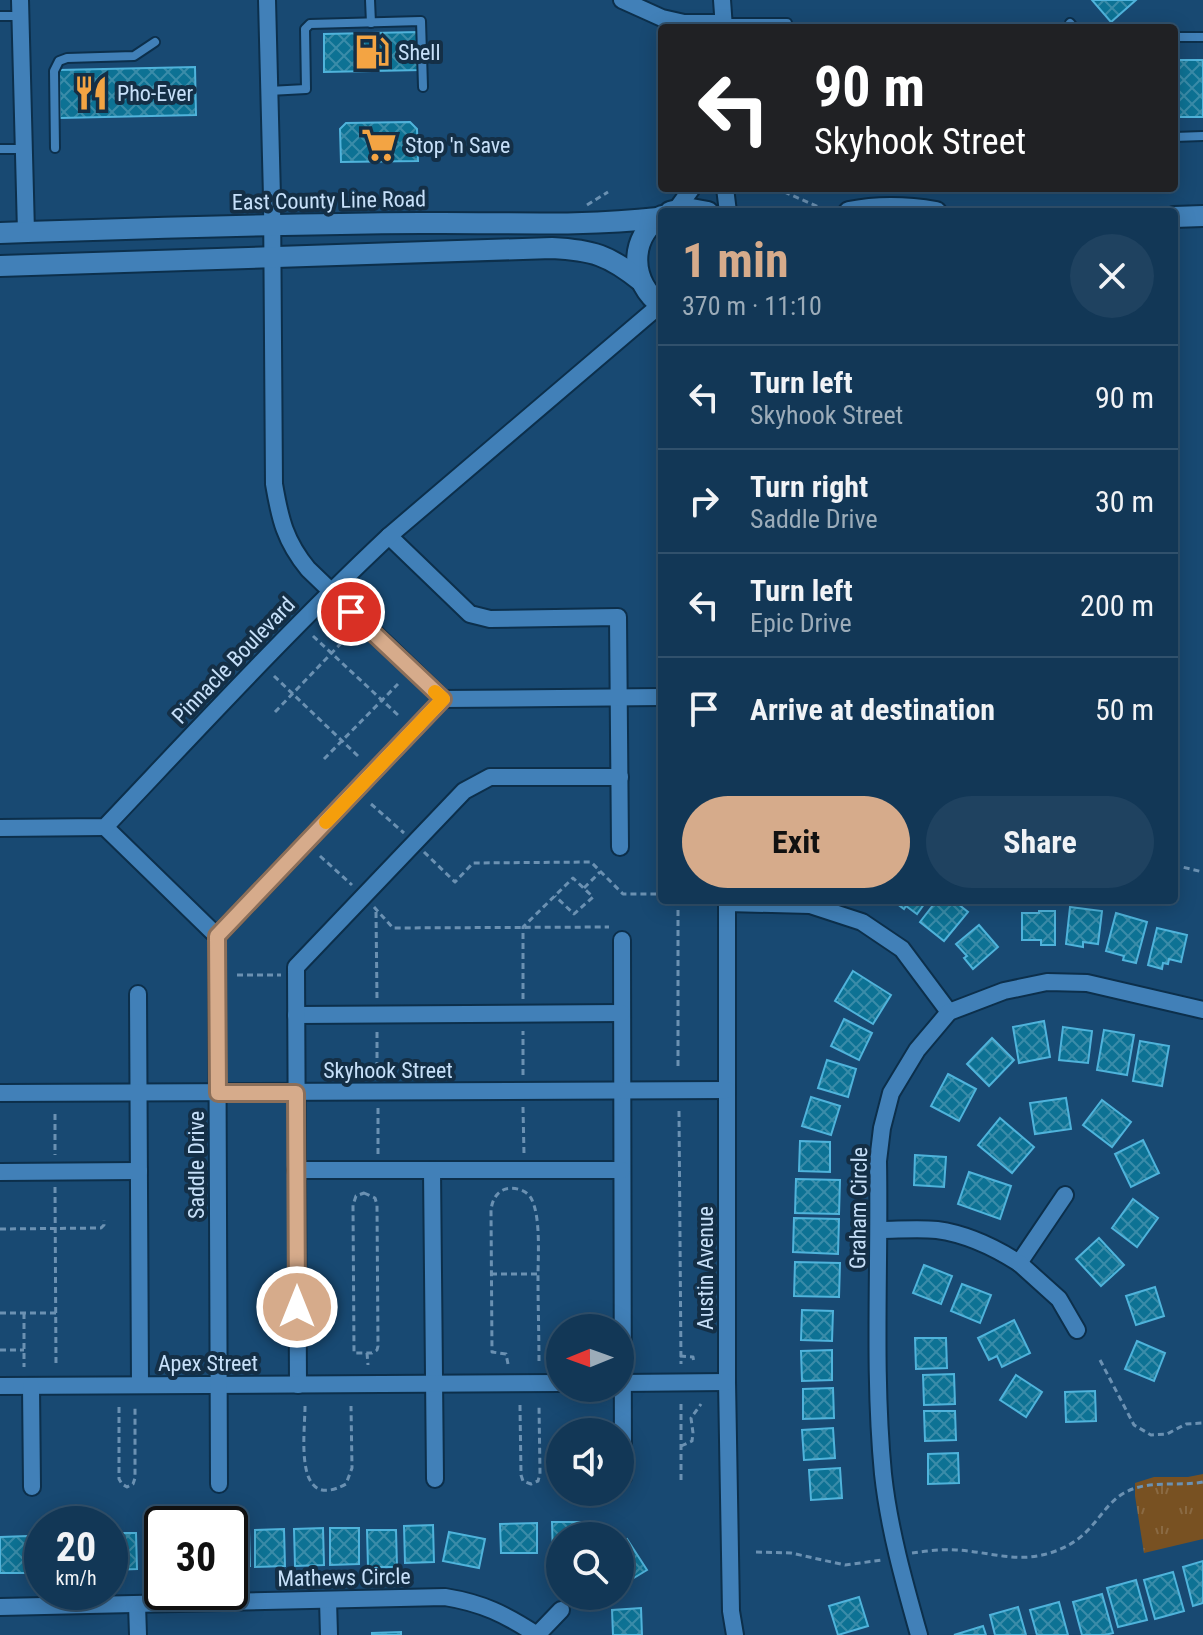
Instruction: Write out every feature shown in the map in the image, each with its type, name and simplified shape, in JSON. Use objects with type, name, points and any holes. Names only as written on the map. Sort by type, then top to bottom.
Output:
[{"type":"main road","points":[[868,208],[913,208]]},
{"type":"main road","name":"East County Line Road","points":[[0,233],[272,225],[614,223],[658,216]]},
{"type":"main road","points":[[1178,217],[1203,216]]},
{"type":"main road","points":[[658,222],[645,233],[637,251],[637,271],[641,281],[658,303]]},
{"type":"main road","points":[[0,266],[552,248],[605,256],[641,281]]},
{"type":"street","points":[[267,0],[274,484],[280,520],[295,553],[331,592],[443,699],[658,697]]},
{"type":"street","points":[[622,0],[662,18],[702,24]]},
{"type":"street","points":[[722,0],[722,24]]},
{"type":"street","points":[[20,8],[26,232]]},
{"type":"street","points":[[673,208],[688,192]]},
{"type":"street","name":"Pinnacle Boulevard","points":[[105,827],[243,681],[389,536],[658,308]]},
{"type":"street","points":[[389,536],[470,614],[490,619],[618,617],[620,847]]},
{"type":"street","points":[[0,828],[105,827],[217,936],[443,699]]},
{"type":"street","points":[[298,1385],[296,967],[464,791],[490,777],[620,777]]},
{"type":"street","name":"Austin Avenue","points":[[727,904],[727,1382],[731,1611],[735,1635]]},
{"type":"street","points":[[782,904],[810,905],[862,922],[902,949],[949,1012]]},
{"type":"street","name":"Saddle Drive","points":[[217,936],[219,1484]]},
{"type":"street","points":[[622,940],[622,1314]]},
{"type":"street","name":"Graham Circle","points":[[919,1635],[897,1556],[883,1476],[878,1399],[878,1161],[891,1093],[917,1050],[949,1012],[1004,991],[1047,982],[1087,983],[1203,1010]]},
{"type":"street","points":[[138,994],[140,1385]]},
{"type":"street","points":[[296,1015],[622,1013]]},
{"type":"street","name":"Skyhook Street","points":[[0,1093],[727,1090]]},
{"type":"street","points":[[296,1170],[622,1170]]},
{"type":"street","points":[[432,1170],[435,1479]]},
{"type":"street","points":[[0,1172],[139,1171]]},
{"type":"street","points":[[1019,1263],[1065,1195]]},
{"type":"street","points":[[879,1230],[936,1230],[995,1247],[1019,1263],[1059,1299],[1077,1330]]},
{"type":"street","points":[[634,1383],[727,1382]]},
{"type":"street","name":"Apex Street","points":[[0,1386],[546,1383]]},
{"type":"street","points":[[31,1386],[32,1487]]},
{"type":"street","name":"Mathews Circle","points":[[0,1607],[445,1597],[474,1602],[508,1617],[537,1635],[561,1610]]},
{"type":"street","points":[[328,1600],[329,1635]]},
{"type":"street","points":[[137,1604],[138,1635]]},
{"type":"lane","points":[[370,0],[371,23]]},
{"type":"lane","points":[[0,16],[20,8]]},
{"type":"lane","points":[[269,91],[306,89],[305,29],[310,24],[421,21],[423,87]]},
{"type":"lane","points":[[765,24],[787,23]]},
{"type":"lane","points":[[1178,37],[1203,37]]},
{"type":"lane","points":[[55,148],[54,71],[59,61],[67,58],[134,56],[155,42]]},
{"type":"lane","points":[[1178,137],[1203,136]]},
{"type":"lane","points":[[0,149],[23,149]]},
{"type":"path","points":[[784,192],[821,208]]},
{"type":"path","points":[[313,636],[399,716]]},
{"type":"path","points":[[275,712],[348,636]]},
{"type":"path","points":[[274,676],[359,757]]},
{"type":"path","points":[[324,759],[398,684]]},
{"type":"path","points":[[371,804],[455,882],[473,863],[591,862],[623,894],[658,894]]},
{"type":"path","points":[[320,856],[364,896],[393,928],[609,927]]},
{"type":"path","points":[[1178,866],[1203,872]]},
{"type":"path","points":[[584,888],[600,872]]},
{"type":"path","points":[[523,1191],[523,927],[573,878],[593,897],[574,914],[555,896]]},
{"type":"path","points":[[678,904],[678,1070]]},
{"type":"path","points":[[376,910],[376,1170]]},
{"type":"path","points":[[237,975],[296,975]]},
{"type":"path","points":[[679,1111],[681,1364]]},
{"type":"path","points":[[55,1114],[56,1367]]},
{"type":"path","points":[[508,1364],[506,1354],[492,1352],[491,1210],[492,1201],[505,1189],[512,1188],[530,1197],[538,1229],[539,1364]]},
{"type":"path","points":[[364,1193],[375,1198],[377,1205],[378,1346],[377,1350],[367,1353],[354,1353],[353,1205],[356,1196],[364,1193]]},
{"type":"path","points":[[0,1229],[101,1228],[104,1220]]},
{"type":"path","points":[[491,1274],[538,1274]]},
{"type":"path","points":[[0,1313],[56,1313]]},
{"type":"path","points":[[24,1313],[24,1367]]},
{"type":"path","points":[[0,1350],[24,1350]]},
{"type":"path","points":[[367,1353],[368,1365]]},
{"type":"path","points":[[680,1356],[693,1357],[694,1363]]},
{"type":"path","points":[[1100,1360],[1134,1425],[1151,1435],[1167,1434],[1186,1424],[1203,1423]]},
{"type":"path","points":[[681,1404],[681,1480]]},
{"type":"path","points":[[681,1446],[692,1441],[691,1418],[701,1404]]},
{"type":"path","points":[[520,1405],[521,1475],[523,1481],[531,1484],[538,1481],[540,1474],[539,1405]]},
{"type":"path","points":[[305,1406],[305,1469],[311,1484],[328,1491],[346,1484],[350,1476],[351,1406]]},
{"type":"path","points":[[119,1407],[119,1479],[127,1487],[133,1484],[135,1478],[135,1407]]},
{"type":"path","points":[[910,1553],[955,1550],[1020,1558],[1039,1556],[1057,1551],[1085,1534],[1105,1508],[1126,1492],[1155,1484],[1190,1485],[1203,1482]]},
{"type":"path","points":[[756,1552],[791,1553],[845,1565],[882,1560]]},
{"type":"green space","points":[[1203,1474],[1203,1539],[1144,1553],[1135,1483],[1154,1477]]},
{"type":"building","points":[[1092,0],[1136,0],[1111,22]]},
{"type":"building","name":"Shell","points":[[419,32],[421,70],[324,72],[324,34]]},
{"type":"building","points":[[1178,60],[1203,60],[1203,117],[1178,117]]},
{"type":"building","points":[[195,67],[196,115],[60,118],[59,70]]},
{"type":"building","name":"Stop 'n Save","points":[[410,122],[417,129],[418,161],[341,162],[340,129],[346,123]]},
{"type":"building","points":[[897,904],[924,904],[917,914],[906,906],[904,909]]},
{"type":"building","points":[[934,904],[958,904],[968,912],[944,941],[920,922]]},
{"type":"building","points":[[1070,907],[1102,911],[1098,944],[1083,942],[1083,947],[1066,944]]},
{"type":"building","points":[[1055,911],[1055,945],[1041,945],[1041,940],[1022,940],[1022,913]]},
{"type":"building","points":[[1116,913],[1147,922],[1136,963],[1106,951]]},
{"type":"building","points":[[979,925],[998,947],[973,969],[956,944]]},
{"type":"building","points":[[1157,928],[1187,935],[1181,962],[1169,959],[1168,964],[1163,963],[1162,969],[1148,965]]},
{"type":"building","points":[[853,971],[891,995],[873,1024],[835,1001]]},
{"type":"building","points":[[844,1019],[872,1033],[859,1060],[831,1046]]},
{"type":"building","points":[[1044,1021],[1050,1057],[1019,1063],[1013,1027]]},
{"type":"building","points":[[1063,1027],[1092,1031],[1088,1063],[1059,1060]]},
{"type":"building","points":[[1104,1030],[1134,1035],[1127,1075],[1097,1070]]},
{"type":"building","points":[[992,1038],[1014,1060],[989,1086],[967,1064]]},
{"type":"building","points":[[1140,1041],[1169,1046],[1162,1086],[1133,1081]]},
{"type":"building","points":[[827,1060],[856,1069],[848,1097],[818,1088]]},
{"type":"building","points":[[948,1074],[976,1089],[959,1121],[931,1106]]},
{"type":"building","points":[[811,1097],[840,1106],[831,1135],[802,1126]]},
{"type":"building","points":[[1066,1098],[1071,1129],[1035,1134],[1030,1103]]},
{"type":"building","points":[[1102,1100],[1131,1122],[1112,1147],[1083,1125]]},
{"type":"building","points":[[1000,1118],[1034,1147],[1012,1173],[978,1145]]},
{"type":"building","points":[[1143,1140],[1159,1173],[1131,1187],[1115,1154]]},
{"type":"building","points":[[800,1141],[830,1142],[830,1172],[799,1171]]},
{"type":"building","points":[[915,1155],[946,1157],[944,1187],[914,1185]]},
{"type":"building","points":[[969,1172],[1011,1186],[1000,1219],[958,1204]]},
{"type":"building","points":[[796,1179],[840,1180],[839,1214],[795,1213]]},
{"type":"building","points":[[1133,1199],[1158,1218],[1137,1247],[1112,1228]]},
{"type":"building","points":[[794,1218],[839,1219],[838,1254],[793,1252]]},
{"type":"building","points":[[1099,1238],[1124,1265],[1101,1286],[1076,1259]]},
{"type":"building","points":[[795,1262],[840,1263],[839,1297],[794,1296]]},
{"type":"building","points":[[924,1265],[952,1276],[941,1304],[913,1293]]},
{"type":"building","points":[[962,1284],[991,1295],[980,1323],[951,1311]]},
{"type":"building","points":[[1155,1287],[1164,1316],[1136,1325],[1126,1296]]},
{"type":"building","points":[[802,1310],[833,1311],[832,1341],[801,1340]]},
{"type":"building","points":[[1014,1320],[1030,1353],[1002,1367],[997,1356],[989,1360],[978,1338]]},
{"type":"building","points":[[915,1338],[946,1338],[947,1368],[916,1369]]},
{"type":"building","points":[[1137,1341],[1165,1353],[1154,1381],[1125,1369]]},
{"type":"building","points":[[832,1350],[832,1380],[802,1381],[801,1351]]},
{"type":"building","points":[[954,1374],[955,1404],[924,1405],[923,1375]]},
{"type":"building","points":[[1016,1375],[1042,1392],[1026,1417],[1000,1400]]},
{"type":"building","points":[[833,1388],[834,1418],[803,1419],[803,1389]]},
{"type":"building","points":[[1095,1391],[1096,1421],[1066,1422],[1065,1392]]},
{"type":"building","points":[[924,1411],[955,1411],[956,1440],[925,1441]]},
{"type":"building","points":[[833,1428],[835,1458],[804,1460],[802,1430]]},
{"type":"building","points":[[958,1453],[959,1483],[928,1484],[928,1454]]},
{"type":"building","points":[[840,1468],[842,1498],[811,1500],[809,1470]]},
{"type":"building","points":[[537,1523],[537,1553],[501,1553],[500,1524]]},
{"type":"building","points":[[433,1525],[434,1562],[405,1563],[404,1526]]},
{"type":"building","points":[[323,1528],[324,1565],[295,1566],[294,1529]]},
{"type":"building","points":[[330,1528],[359,1528],[359,1564],[330,1565]]},
{"type":"building","points":[[248,1529],[249,1529],[248,1566]]},
{"type":"building","points":[[284,1529],[285,1566],[255,1567],[255,1530]]},
{"type":"building","points":[[367,1530],[396,1530],[397,1567],[368,1567]]},
{"type":"building","points":[[449,1532],[485,1539],[479,1568],[443,1561]]},
{"type":"building","points":[[128,1533],[136,1533],[137,1569],[128,1569]]},
{"type":"building","points":[[24,1536],[24,1573],[0,1573],[0,1537]]},
{"type":"building","points":[[634,1550],[647,1570],[634,1578]]},
{"type":"building","points":[[1203,1561],[1203,1603],[1193,1606],[1183,1567]]},
{"type":"building","points":[[1173,1572],[1184,1611],[1155,1619],[1144,1580]]},
{"type":"building","points":[[1136,1580],[1147,1620],[1118,1627],[1107,1588]]},
{"type":"building","points":[[1102,1594],[1113,1633],[1082,1635],[1073,1602]]},
{"type":"building","points":[[859,1597],[868,1626],[838,1635],[829,1606]]},
{"type":"building","points":[[1059,1602],[1068,1635],[1037,1635],[1030,1610]]},
{"type":"building","points":[[1018,1607],[1026,1635],[995,1635],[990,1615]]},
{"type":"building","points":[[641,1608],[642,1635],[613,1635],[612,1610]]},
{"type":"building","points":[[983,1626],[986,1635],[954,1635]]},
{"type":"building","points":[[401,1632],[401,1635],[372,1635],[372,1633]]},
{"type":"slow traffic","points":[[326,822],[443,699],[435,692]]},
{"type":"place","name":"Shell","points":[[372,52]]},
{"type":"place","name":"Pho-Ever","points":[[91,93]]},
{"type":"place","name":"Stop 'n Save","points":[[379,145]]},
{"type":"route","points":[[297,1307],[296,1093],[218,1093],[217,936],[443,699],[351,612]]}]
